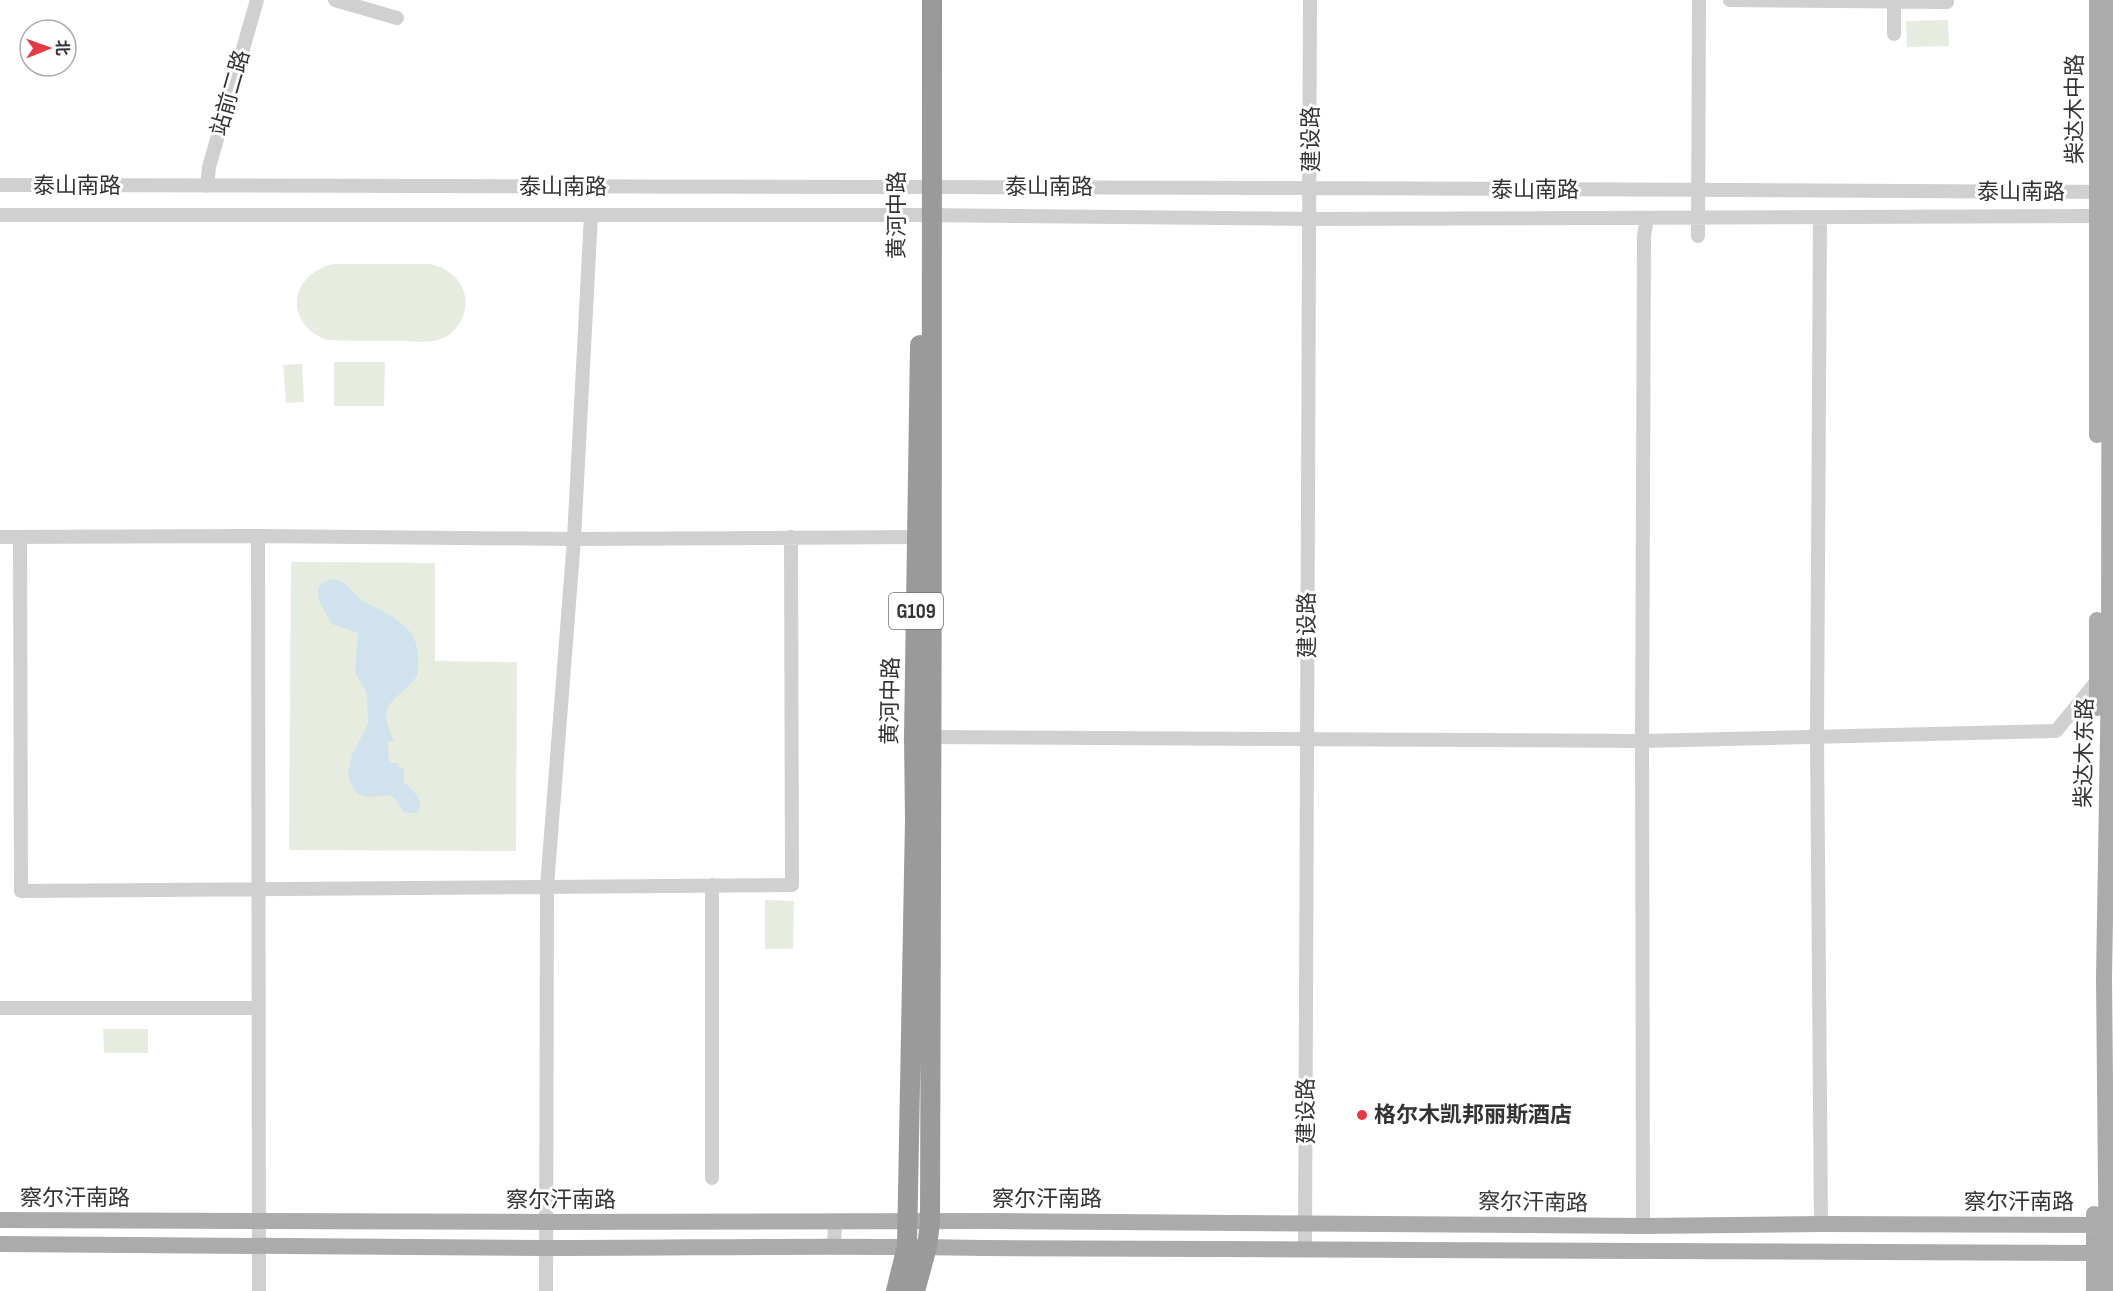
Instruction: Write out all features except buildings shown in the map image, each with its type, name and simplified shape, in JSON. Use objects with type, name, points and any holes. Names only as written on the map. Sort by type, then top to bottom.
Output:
[{"type":"highway","name":"黄河中路","points":[[907,1222],[915,832],[923,737],[927,187],[922,0]]},
{"type":"highway","name":"黄河中路","points":[[927,187],[932,0]]},
{"type":"highway","name":"黄河中路","points":[[927,215],[918,537],[923,737],[930,819],[930,1222]]},
{"type":"highway","name":"G109","points":[[896,1291],[907,1246],[907,1222]]},
{"type":"highway","name":"G109","points":[[915,1291],[927,1247],[930,1222]]},
{"type":"main road","name":"柴达木中路","points":[[2097,0],[2107,192]]},
{"type":"main road","name":"柴达木中路","points":[[2106,216],[2110,0]]},
{"type":"main road","name":"柴达木东路","points":[[2104,1225],[2098,681],[2106,216]]},
{"type":"main road","name":"柴达木东路","points":[[2106,216],[2109,675],[2104,978],[2104,1253],[2107,1291]]},
{"type":"main road","name":"察尔汗南路","points":[[0,1220],[1643,1226],[2104,1225]]},
{"type":"main road","name":"察尔汗南路","points":[[0,1244],[259,1248],[834,1245],[2104,1253]]},
{"type":"main road","name":"柴达木东路","points":[[2094,1291],[2104,1253]]},
{"type":"street","name":"站前二路","points":[[207,186],[209,167],[257,0]]},
{"type":"street","points":[[334,0],[397,18]]},
{"type":"street","name":"建设路","points":[[1305,1249],[1310,0]]},
{"type":"street","points":[[1698,236],[1699,0]]},
{"type":"street","points":[[1730,0],[1947,2]]},
{"type":"street","points":[[1894,1],[1894,34]]},
{"type":"street","name":"泰山南路","points":[[0,185],[2107,192]]},
{"type":"street","name":"泰山南路","points":[[0,215],[927,215],[1309,219],[2106,216]]},
{"type":"street","points":[[546,1291],[547,886],[574,539],[591,215]]},
{"type":"street","points":[[1643,1226],[1644,236],[1647,218]]},
{"type":"street","points":[[1820,218],[1817,737],[1821,1224]]},
{"type":"street","points":[[0,537],[258,536],[574,539],[918,537]]},
{"type":"street","points":[[258,536],[259,1291]]},
{"type":"street","points":[[20,537],[21,891],[792,885],[791,537]]},
{"type":"street","points":[[923,737],[1642,741],[2056,731],[2098,681]]},
{"type":"street","points":[[712,885],[712,1178]]},
{"type":"street","points":[[0,1008],[259,1008]]},
{"type":"street","points":[[834,1245],[835,1222]]},
{"type":"shaded area","points":[[1948,20],[1949,46],[1907,47],[1906,21]]},
{"type":"shaded area","points":[[333,264],[430,264],[441,267],[451,273],[462,286],[465,299],[464,314],[457,328],[445,337],[434,341],[327,340],[313,332],[303,322],[298,311],[297,300],[300,288],[307,278],[318,270]]},
{"type":"shaded area","points":[[334,362],[385,362],[384,406],[334,406]]},
{"type":"shaded area","points":[[302,364],[304,402],[286,403],[283,365]]},
{"type":"shaded area","points":[[291,562],[435,563],[435,661],[517,662],[516,851],[289,850]]},
{"type":"shaded area","points":[[765,900],[794,901],[793,949],[765,949]]},
{"type":"shaded area","points":[[103,1029],[148,1029],[148,1053],[104,1053]]},
{"type":"water","points":[[332,579],[342,582],[358,597],[399,622],[416,642],[417,676],[390,704],[386,718],[394,741],[388,741],[389,763],[398,763],[398,767],[404,768],[404,782],[419,799],[418,812],[404,812],[395,798],[390,795],[368,797],[358,794],[352,786],[348,774],[352,755],[368,724],[367,693],[355,672],[358,633],[332,624],[319,601],[318,589],[323,582]]},
{"type":"place","name":"格尔木凯邦丽斯酒店","points":[[1362,1115]]}]
